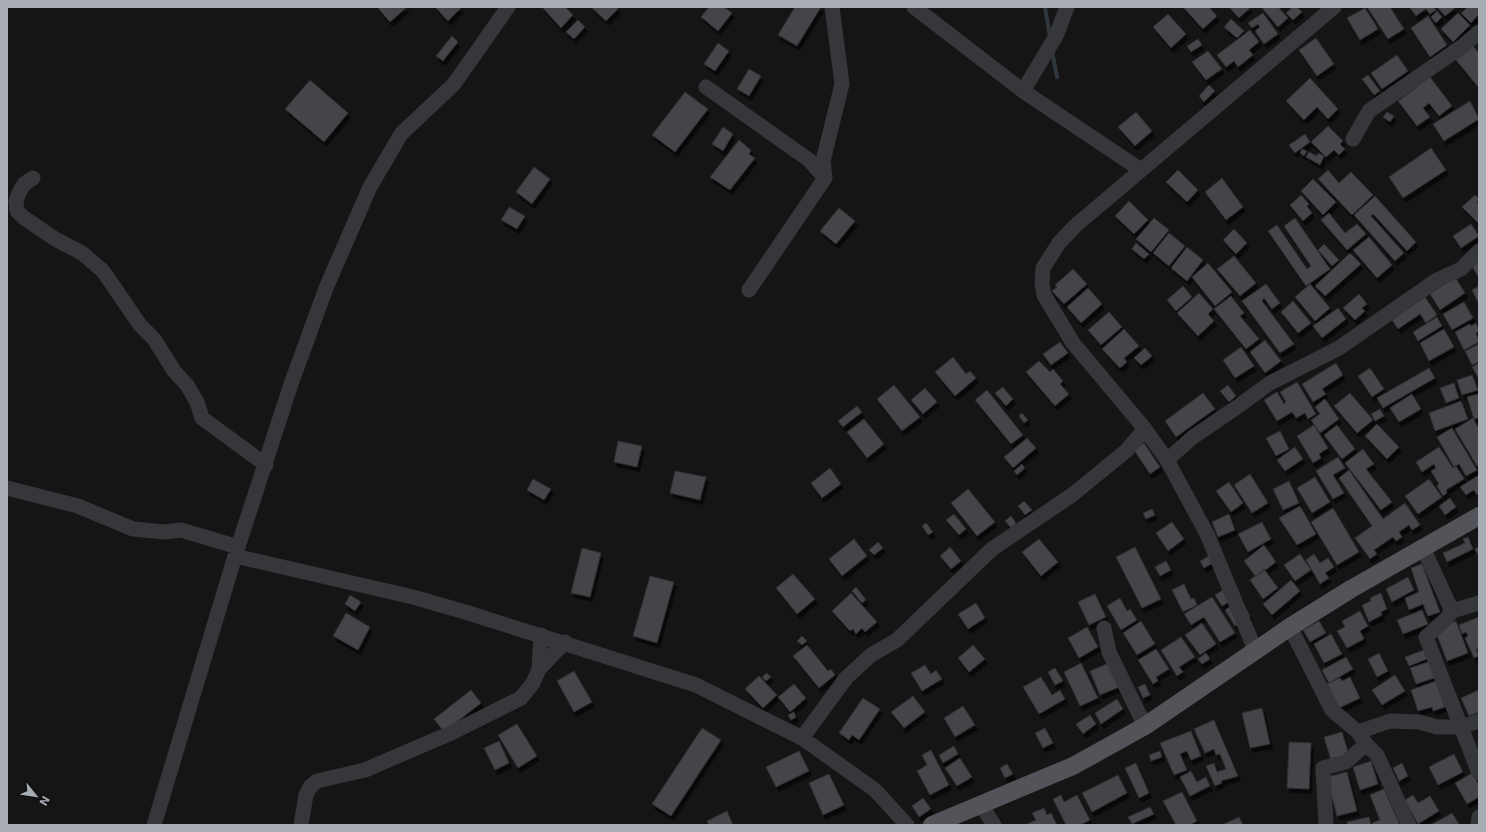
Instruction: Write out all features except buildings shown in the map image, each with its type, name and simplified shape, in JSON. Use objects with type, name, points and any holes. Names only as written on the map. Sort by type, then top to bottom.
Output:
[{"type":"main road","points":[[932,825],[1073,766],[1145,726],[1290,628],[1351,589],[1479,516]]},
{"type":"street","points":[[154,825],[237,551],[291,384],[324,296],[370,188],[401,134],[454,84],[508,7]]},
{"type":"street","points":[[749,290],[824,178],[823,160],[842,84],[832,7]]},
{"type":"street","points":[[914,7],[1023,91],[1141,170]]},
{"type":"street","points":[[1023,91],[1056,36],[1067,7]]},
{"type":"street","points":[[1256,652],[1207,534],[1167,460],[1145,429],[1073,343],[1044,295],[1042,283],[1043,268],[1059,242],[1075,226],[1334,7]]},
{"type":"street","points":[[1353,139],[1369,111],[1464,45],[1479,32]]},
{"type":"street","points":[[706,87],[809,160],[824,178]]},
{"type":"street","points":[[33,178],[24,184],[18,193],[16,201],[17,211],[22,217],[56,239],[82,253],[103,271],[140,325],[154,339],[174,371],[187,385],[202,418],[266,465]]},
{"type":"street","points":[[1167,460],[1192,437],[1270,383],[1339,348],[1437,280],[1461,269],[1479,251]]},
{"type":"street","points":[[802,738],[846,678],[871,655],[897,640],[992,549],[1072,495],[1126,451],[1145,429]]},
{"type":"street","points":[[7,488],[78,506],[133,529],[166,532],[181,530],[237,551],[413,597],[565,642],[696,685],[802,738],[875,790],[907,825]]},
{"type":"street","points":[[1423,548],[1452,612]]},
{"type":"street","points":[[1479,603],[1452,612],[1426,637],[1479,773]]},
{"type":"street","points":[[1104,628],[1109,652],[1145,726]]},
{"type":"street","points":[[1290,628],[1332,710],[1362,738],[1377,755],[1409,825]]},
{"type":"street","points":[[539,669],[541,635]]},
{"type":"street","points":[[301,825],[306,795],[310,787],[317,781],[365,770],[451,733],[521,698],[528,690],[539,669],[565,642]]},
{"type":"street","points":[[1326,825],[1323,768],[1346,762],[1362,738],[1390,721],[1419,722],[1437,727],[1461,727],[1479,721]]},
{"type":"street","points":[[981,805],[994,825]]},
{"type":"street","points":[[1478,825],[1479,817]]},
{"type":"waterway","points":[[1045,7],[1050,37]]},
{"type":"waterway","points":[[1052,51],[1057,77]]}]
